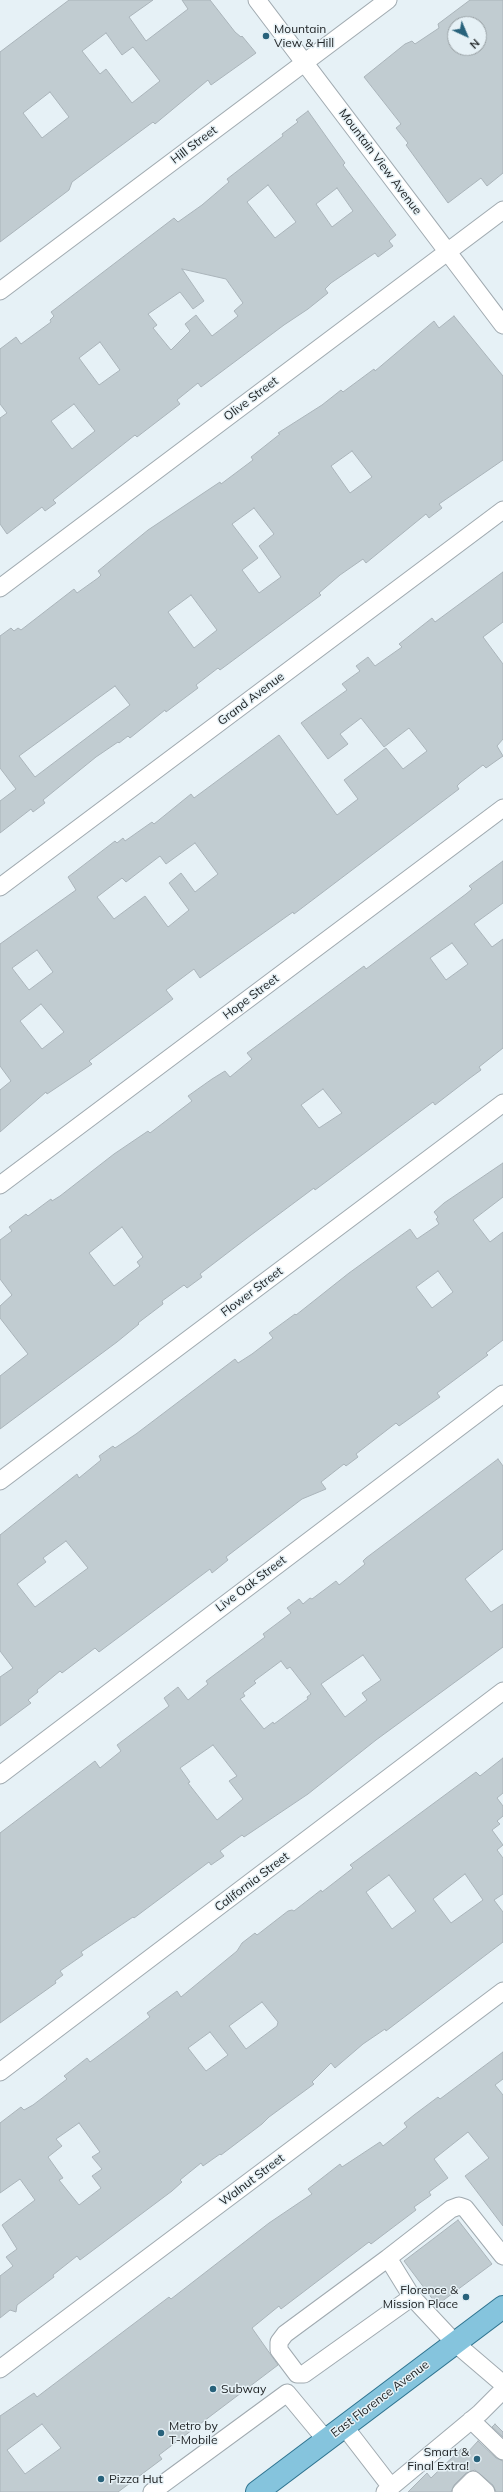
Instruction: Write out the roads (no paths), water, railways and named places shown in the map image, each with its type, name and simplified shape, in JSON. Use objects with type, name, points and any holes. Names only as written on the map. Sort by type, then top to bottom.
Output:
[{"type":"main road","name":"East Florence Avenue","points":[[257,2492],[503,2307]]},
{"type":"street","name":"Mountain View Avenue","points":[[257,0],[503,325]]},
{"type":"street","name":"Hill Street","points":[[0,290],[388,0]]},
{"type":"street","name":"Olive Street","points":[[0,588],[503,210]]},
{"type":"street","name":"Grand Avenue","points":[[0,887],[503,510]]},
{"type":"street","name":"Hope Street","points":[[0,1186],[503,808]]},
{"type":"street","name":"Flower Street","points":[[0,1481],[503,1103]]},
{"type":"street","name":"Live Oak Street","points":[[0,1775],[503,1394]]},
{"type":"street","name":"California Street","points":[[0,2072],[503,1691]]},
{"type":"street","name":"Walnut Street","points":[[0,2369],[503,1991]]},
{"type":"street","points":[[412,2297],[304,2374],[297,2374],[279,2350],[279,2342],[285,2334],[388,2258],[451,2209],[459,2206],[465,2208],[503,2256]]},
{"type":"street","points":[[388,2258],[412,2297],[455,2343],[503,2384]]},
{"type":"street","points":[[344,2426],[388,2489],[471,2420],[503,2390]]},
{"type":"street","points":[[152,2492],[287,2393],[326,2440]]},
{"type":"street","points":[[471,2420],[503,2451]]},
{"type":"street","points":[[461,2492],[473,2480],[486,2492]]},
{"type":"place","name":"Mountain View & Hill","points":[[266,36]]},
{"type":"place","name":"Florence & Mission Place","points":[[466,2297]]},
{"type":"place","name":"Subway","points":[[213,2389]]},
{"type":"place","name":"Metro by T-Mobile","points":[[161,2433]]},
{"type":"place","name":"Smart & Final Extra!","points":[[477,2459]]},
{"type":"place","name":"Pizza Hut","points":[[101,2479]]}]
